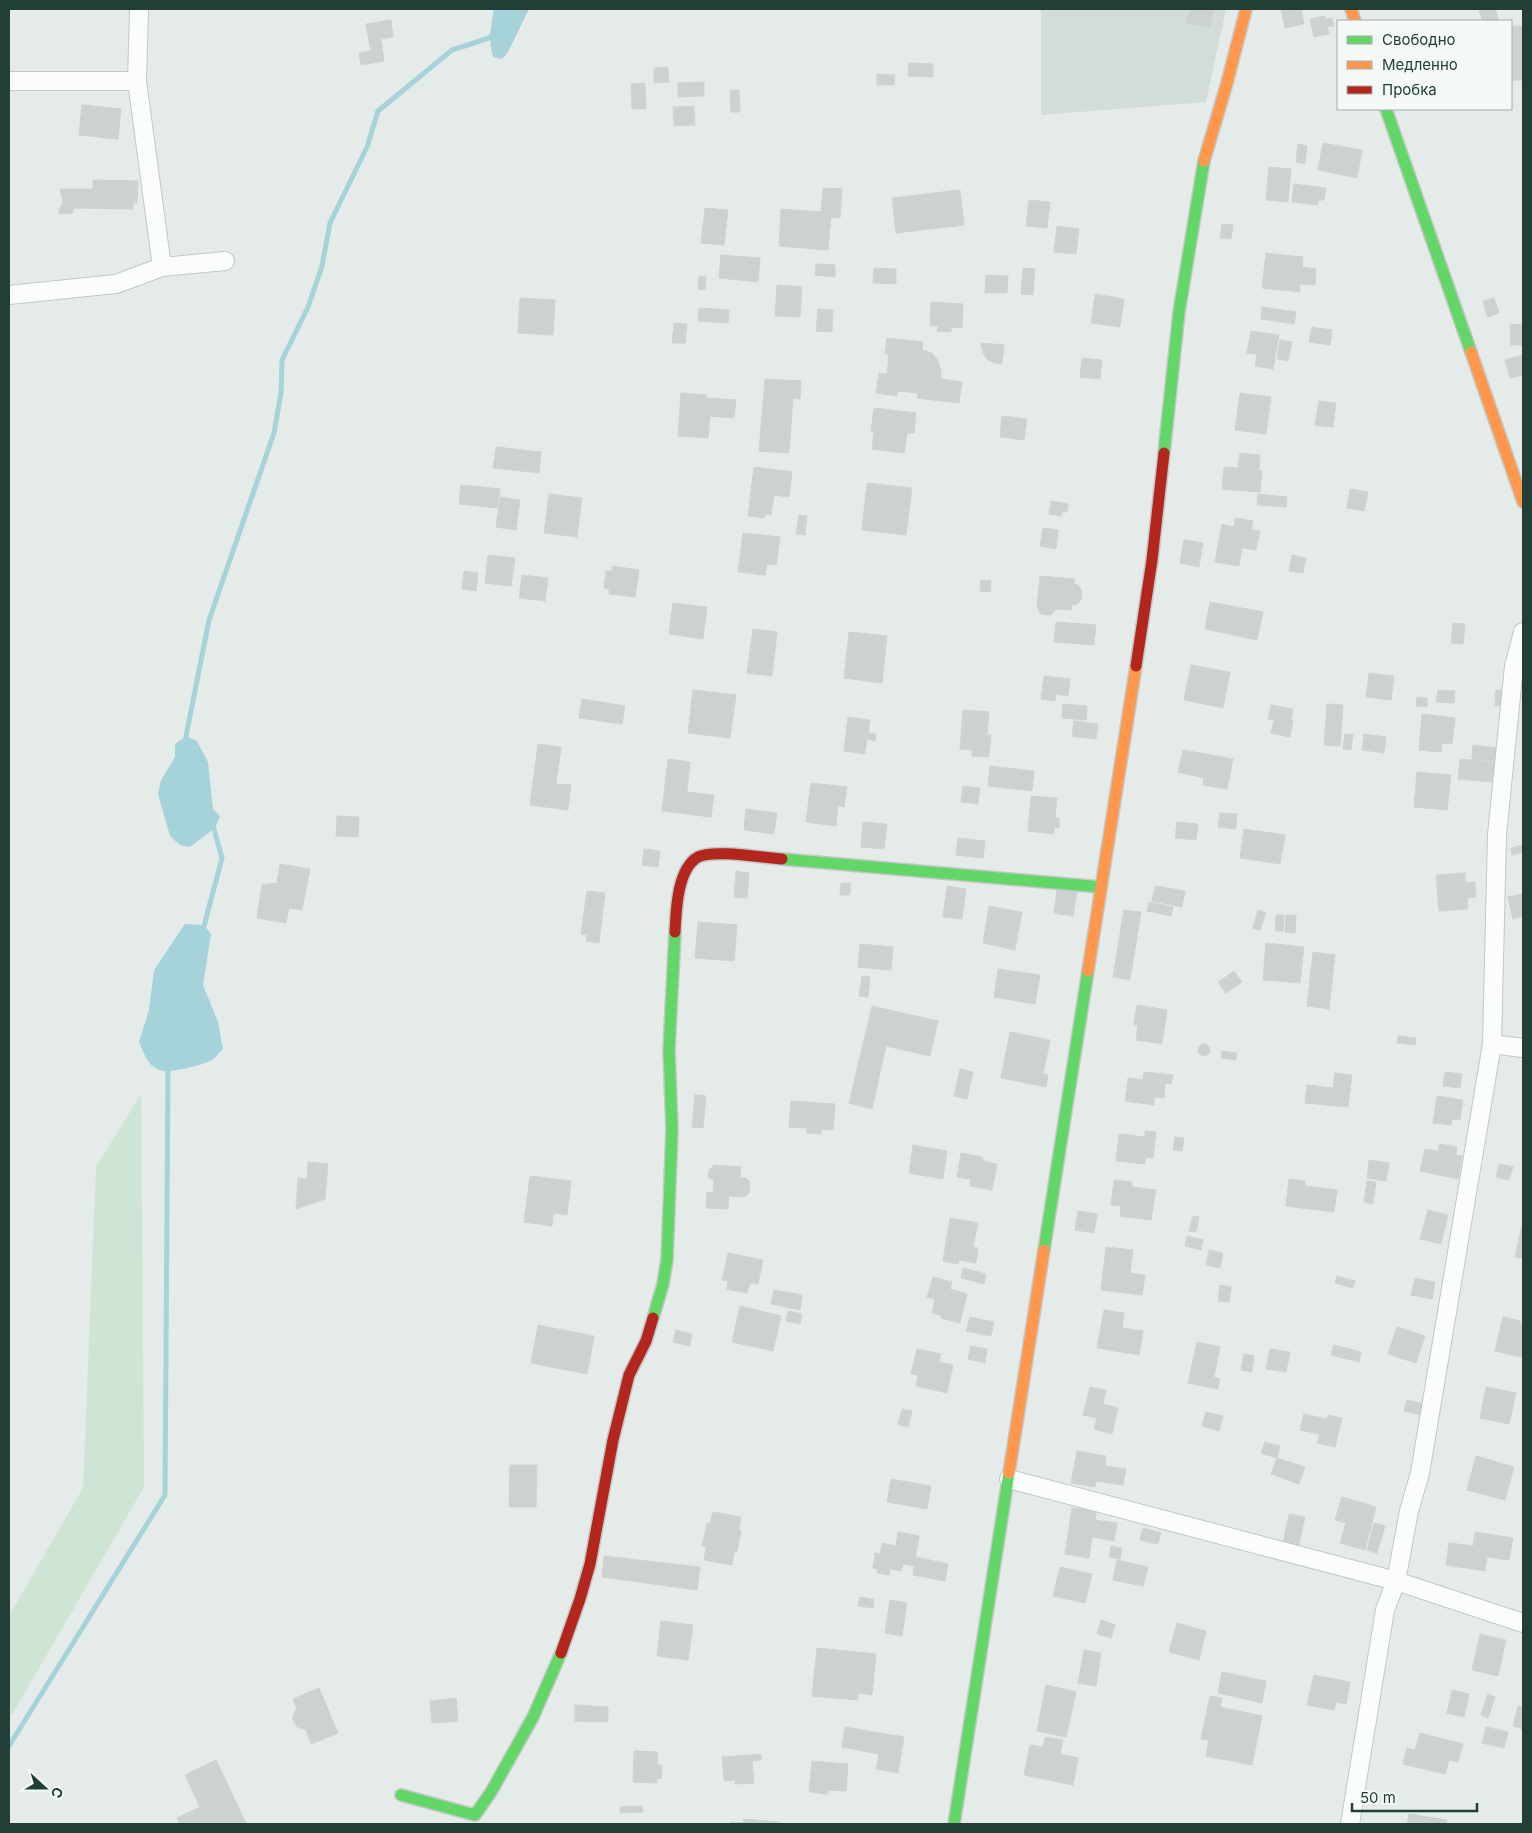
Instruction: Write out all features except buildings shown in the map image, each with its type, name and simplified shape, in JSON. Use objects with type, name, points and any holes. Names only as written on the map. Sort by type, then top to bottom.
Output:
[{"type":"street","points":[[139,9],[137,81],[162,267]]},
{"type":"street","points":[[954,1824],[1140,648],[1152,560],[1179,312],[1201,177],[1246,9]]},
{"type":"street","points":[[9,81],[137,81]]},
{"type":"street","points":[[1386,110],[1523,502]]},
{"type":"street","points":[[9,295],[116,284],[162,267],[225,261]]},
{"type":"street","points":[[1350,1824],[1385,1610],[1396,1581],[1409,1511],[1420,1473],[1492,1044],[1497,835],[1514,666],[1523,632]]},
{"type":"street","points":[[401,1795],[476,1819],[533,1717],[564,1645],[577,1608],[590,1564],[613,1440],[629,1375],[646,1341],[663,1284],[667,1260],[672,1130],[669,1050],[677,901],[683,878],[690,863],[703,855],[721,854],[1101,887]]},
{"type":"street","points":[[1492,1044],[1523,1048]]},
{"type":"street","points":[[1009,1480],[1396,1581],[1523,1623]]},
{"type":"shaded area","points":[[1041,9],[1226,9],[1206,102],[1041,115]]},
{"type":"green space","points":[[141,1094],[144,1487],[13,1713],[9,1715],[9,1616],[83,1488],[96,1167]]},
{"type":"water","points":[[494,9],[529,9],[508,52],[502,59],[493,57],[491,51],[490,33]]},
{"type":"water","points":[[186,736],[197,741],[208,762],[213,809],[220,816],[215,828],[190,847],[180,845],[170,836],[158,794],[161,780],[175,757],[175,744]]},
{"type":"water","points":[[185,924],[204,925],[211,934],[203,985],[218,1022],[223,1049],[208,1062],[164,1071],[155,1068],[149,1062],[139,1042],[149,1010],[154,970]]},
{"type":"waterway","points":[[187,741],[186,736],[209,620],[274,433],[281,393],[282,360],[308,307],[322,266],[330,223],[367,147],[378,111],[452,50],[489,38],[493,34]]},
{"type":"waterway","points":[[203,930],[222,858],[212,822]]},
{"type":"waterway","points":[[9,1746],[165,1495],[168,1066]]},
{"type":"traffic: fast","points":[[1386,110],[1471,352]]},
{"type":"traffic: fast","points":[[1164,453],[1179,312],[1204,161]]},
{"type":"traffic: fast","points":[[782,859],[1101,887]]},
{"type":"traffic: fast","points":[[653,1318],[663,1284],[667,1260],[672,1129],[669,1050],[675,932]]},
{"type":"traffic: fast","points":[[1044,1250],[1088,971]]},
{"type":"traffic: fast","points":[[954,1824],[1009,1473]]},
{"type":"traffic: fast","points":[[401,1795],[475,1815],[491,1792],[533,1717],[561,1653]]},
{"type":"traffic: slow","points":[[1204,161],[1246,9]]},
{"type":"traffic: slow","points":[[1351,9],[1355,20]]},
{"type":"traffic: slow","points":[[1471,352],[1523,502]]},
{"type":"traffic: slow","points":[[1088,971],[1136,666]]},
{"type":"traffic: slow","points":[[1009,1473],[1044,1250]]},
{"type":"traffic: jam","points":[[1136,666],[1152,560],[1164,453]]},
{"type":"traffic: jam","points":[[675,932],[677,902],[682,880],[691,863],[698,857],[727,854],[782,859]]},
{"type":"traffic: jam","points":[[561,1653],[590,1564],[613,1440],[629,1375],[646,1341],[653,1318]]}]
